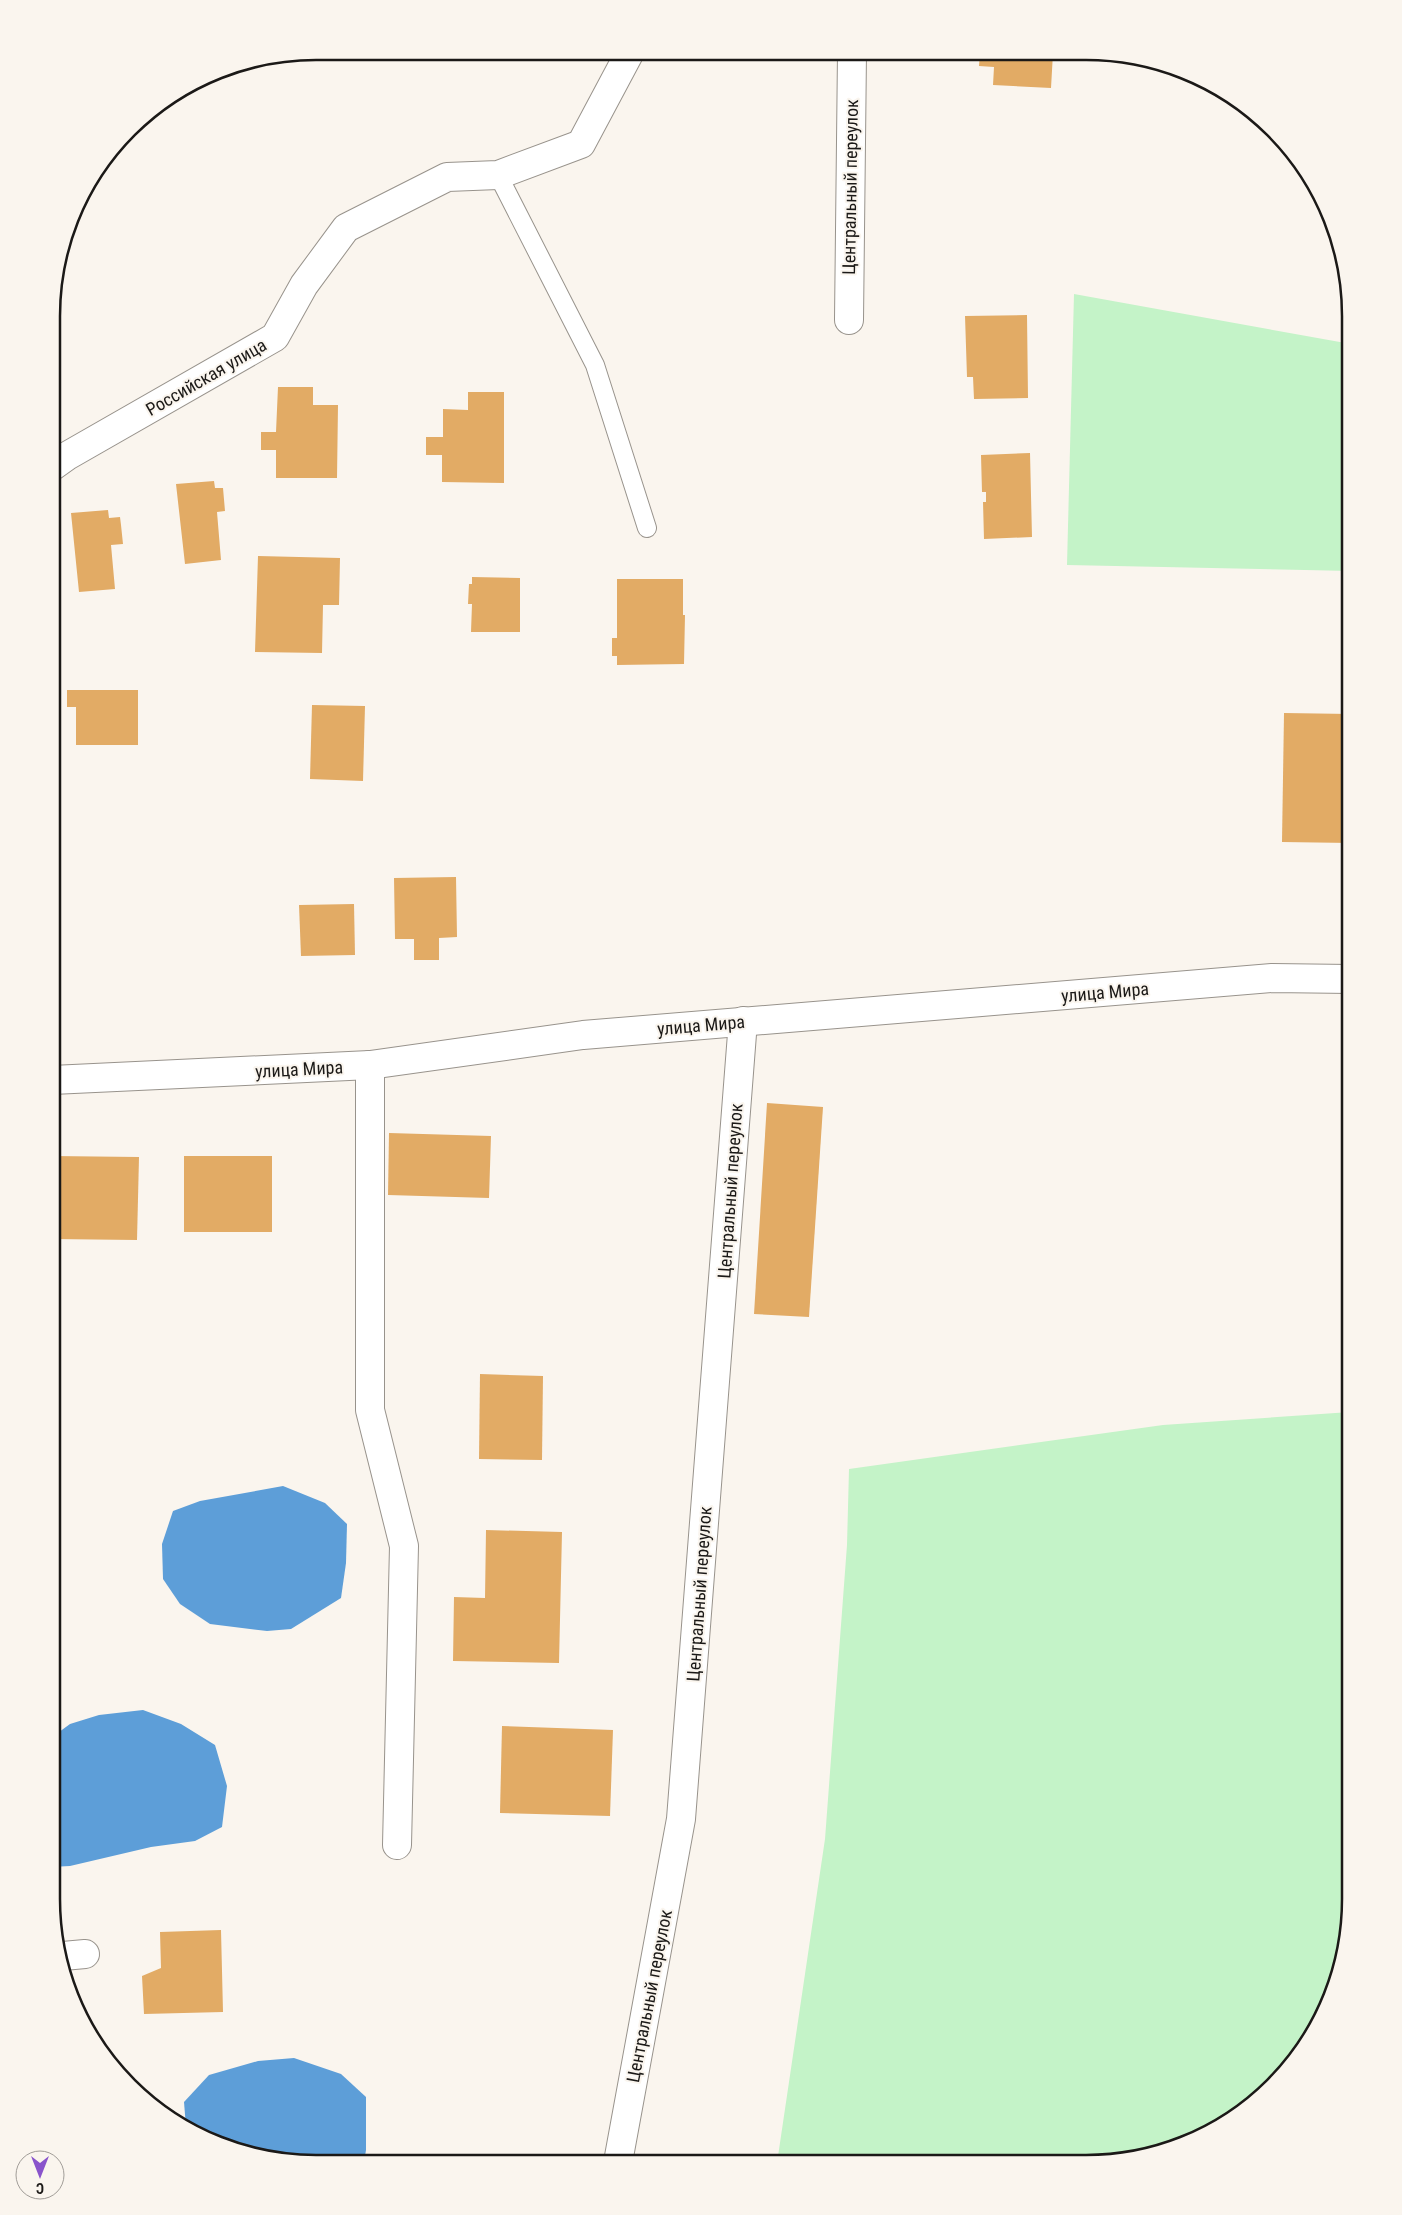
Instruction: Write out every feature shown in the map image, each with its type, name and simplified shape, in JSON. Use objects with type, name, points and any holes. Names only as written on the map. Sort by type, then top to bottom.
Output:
[{"type":"street","name":"Российская улица","points":[[60,461],[275,337],[304,285],[346,228],[447,177],[498,175],[581,144],[626,60]]},
{"type":"street","name":"Центральный переулок","points":[[849,320],[852,60]]},
{"type":"street","name":"улица Мира","points":[[60,1080],[370,1065],[583,1035],[1272,978],[1342,979]]},
{"type":"street","name":"Центральный переулок","points":[[619,2155],[681,1819],[743,1021]]},
{"type":"street","points":[[370,1065],[370,1410],[404,1546],[397,1845]]},
{"type":"lane","points":[[498,175],[595,365],[647,528]]},
{"type":"green space","points":[[1074,294],[1342,342],[1342,571],[1067,565]]},
{"type":"green space","points":[[1342,1413],[1342,1899],[1337,1949],[1328,1981],[1316,2012],[1289,2055],[1267,2080],[1242,2102],[1199,2129],[1152,2146],[1119,2153],[1086,2155],[778,2155],[825,1839],[847,1545],[849,1469],[1163,1425]]},
{"type":"water","points":[[283,1486],[325,1503],[347,1524],[346,1563],[341,1598],[291,1629],[267,1631],[210,1624],[180,1604],[163,1579],[162,1544],[173,1511],[200,1501]]},
{"type":"water","points":[[143,1710],[181,1724],[215,1745],[227,1786],[222,1827],[195,1841],[151,1847],[70,1866],[60,1867],[60,1731],[70,1724],[99,1715]]},
{"type":"water","points":[[294,2058],[341,2074],[366,2097],[365,2155],[316,2155],[266,2150],[218,2135],[185,2119],[184,2102],[209,2075],[258,2061]]},
{"type":"building","points":[[979,60],[1053,60],[1051,88],[993,85],[994,67],[979,66]]},
{"type":"building","points":[[1027,315],[1028,398],[974,399],[973,377],[967,377],[965,316]]},
{"type":"building","points":[[278,387],[313,387],[313,405],[338,405],[337,478],[276,478],[276,450],[261,450],[261,432],[276,432]]},
{"type":"building","points":[[468,392],[504,392],[504,483],[442,482],[442,455],[426,455],[426,437],[443,437],[443,409],[468,410]]},
{"type":"building","points":[[1030,453],[1032,537],[984,539],[983,502],[986,502],[986,492],[982,492],[981,455]]},
{"type":"building","points":[[214,481],[215,488],[223,488],[225,511],[217,512],[221,560],[185,564],[176,484]]},
{"type":"building","points":[[108,510],[109,518],[120,517],[123,544],[111,545],[115,589],[79,592],[71,513]]},
{"type":"building","points":[[258,556],[340,558],[339,605],[323,605],[322,653],[255,652]]},
{"type":"building","points":[[472,577],[520,578],[520,632],[471,632],[472,604],[468,604],[469,584],[472,584]]},
{"type":"building","points":[[617,579],[683,579],[683,615],[685,615],[684,664],[617,665],[617,656],[612,656],[612,638],[617,638]]},
{"type":"building","points":[[67,690],[138,690],[138,745],[76,745],[76,707],[67,707]]},
{"type":"building","points":[[312,705],[365,706],[363,781],[310,779]]},
{"type":"building","points":[[1284,713],[1342,714],[1342,843],[1282,842]]},
{"type":"building","points":[[456,877],[457,937],[439,938],[439,960],[414,960],[414,939],[395,939],[394,878]]},
{"type":"building","points":[[354,904],[355,955],[301,956],[299,905]]},
{"type":"building","points":[[767,1103],[823,1107],[809,1317],[754,1314]]},
{"type":"building","points":[[389,1133],[491,1136],[489,1198],[388,1195]]},
{"type":"building","points":[[60,1156],[139,1157],[137,1240],[60,1239]]},
{"type":"building","points":[[184,1156],[272,1156],[272,1232],[184,1232]]},
{"type":"building","points":[[480,1374],[543,1376],[542,1460],[479,1459]]},
{"type":"building","points":[[486,1530],[562,1532],[559,1663],[453,1661],[454,1597],[485,1598]]},
{"type":"building","points":[[502,1726],[613,1730],[610,1816],[500,1813]]},
{"type":"building","points":[[221,1930],[223,2012],[144,2014],[142,1976],[161,1968],[160,1932]]}]
